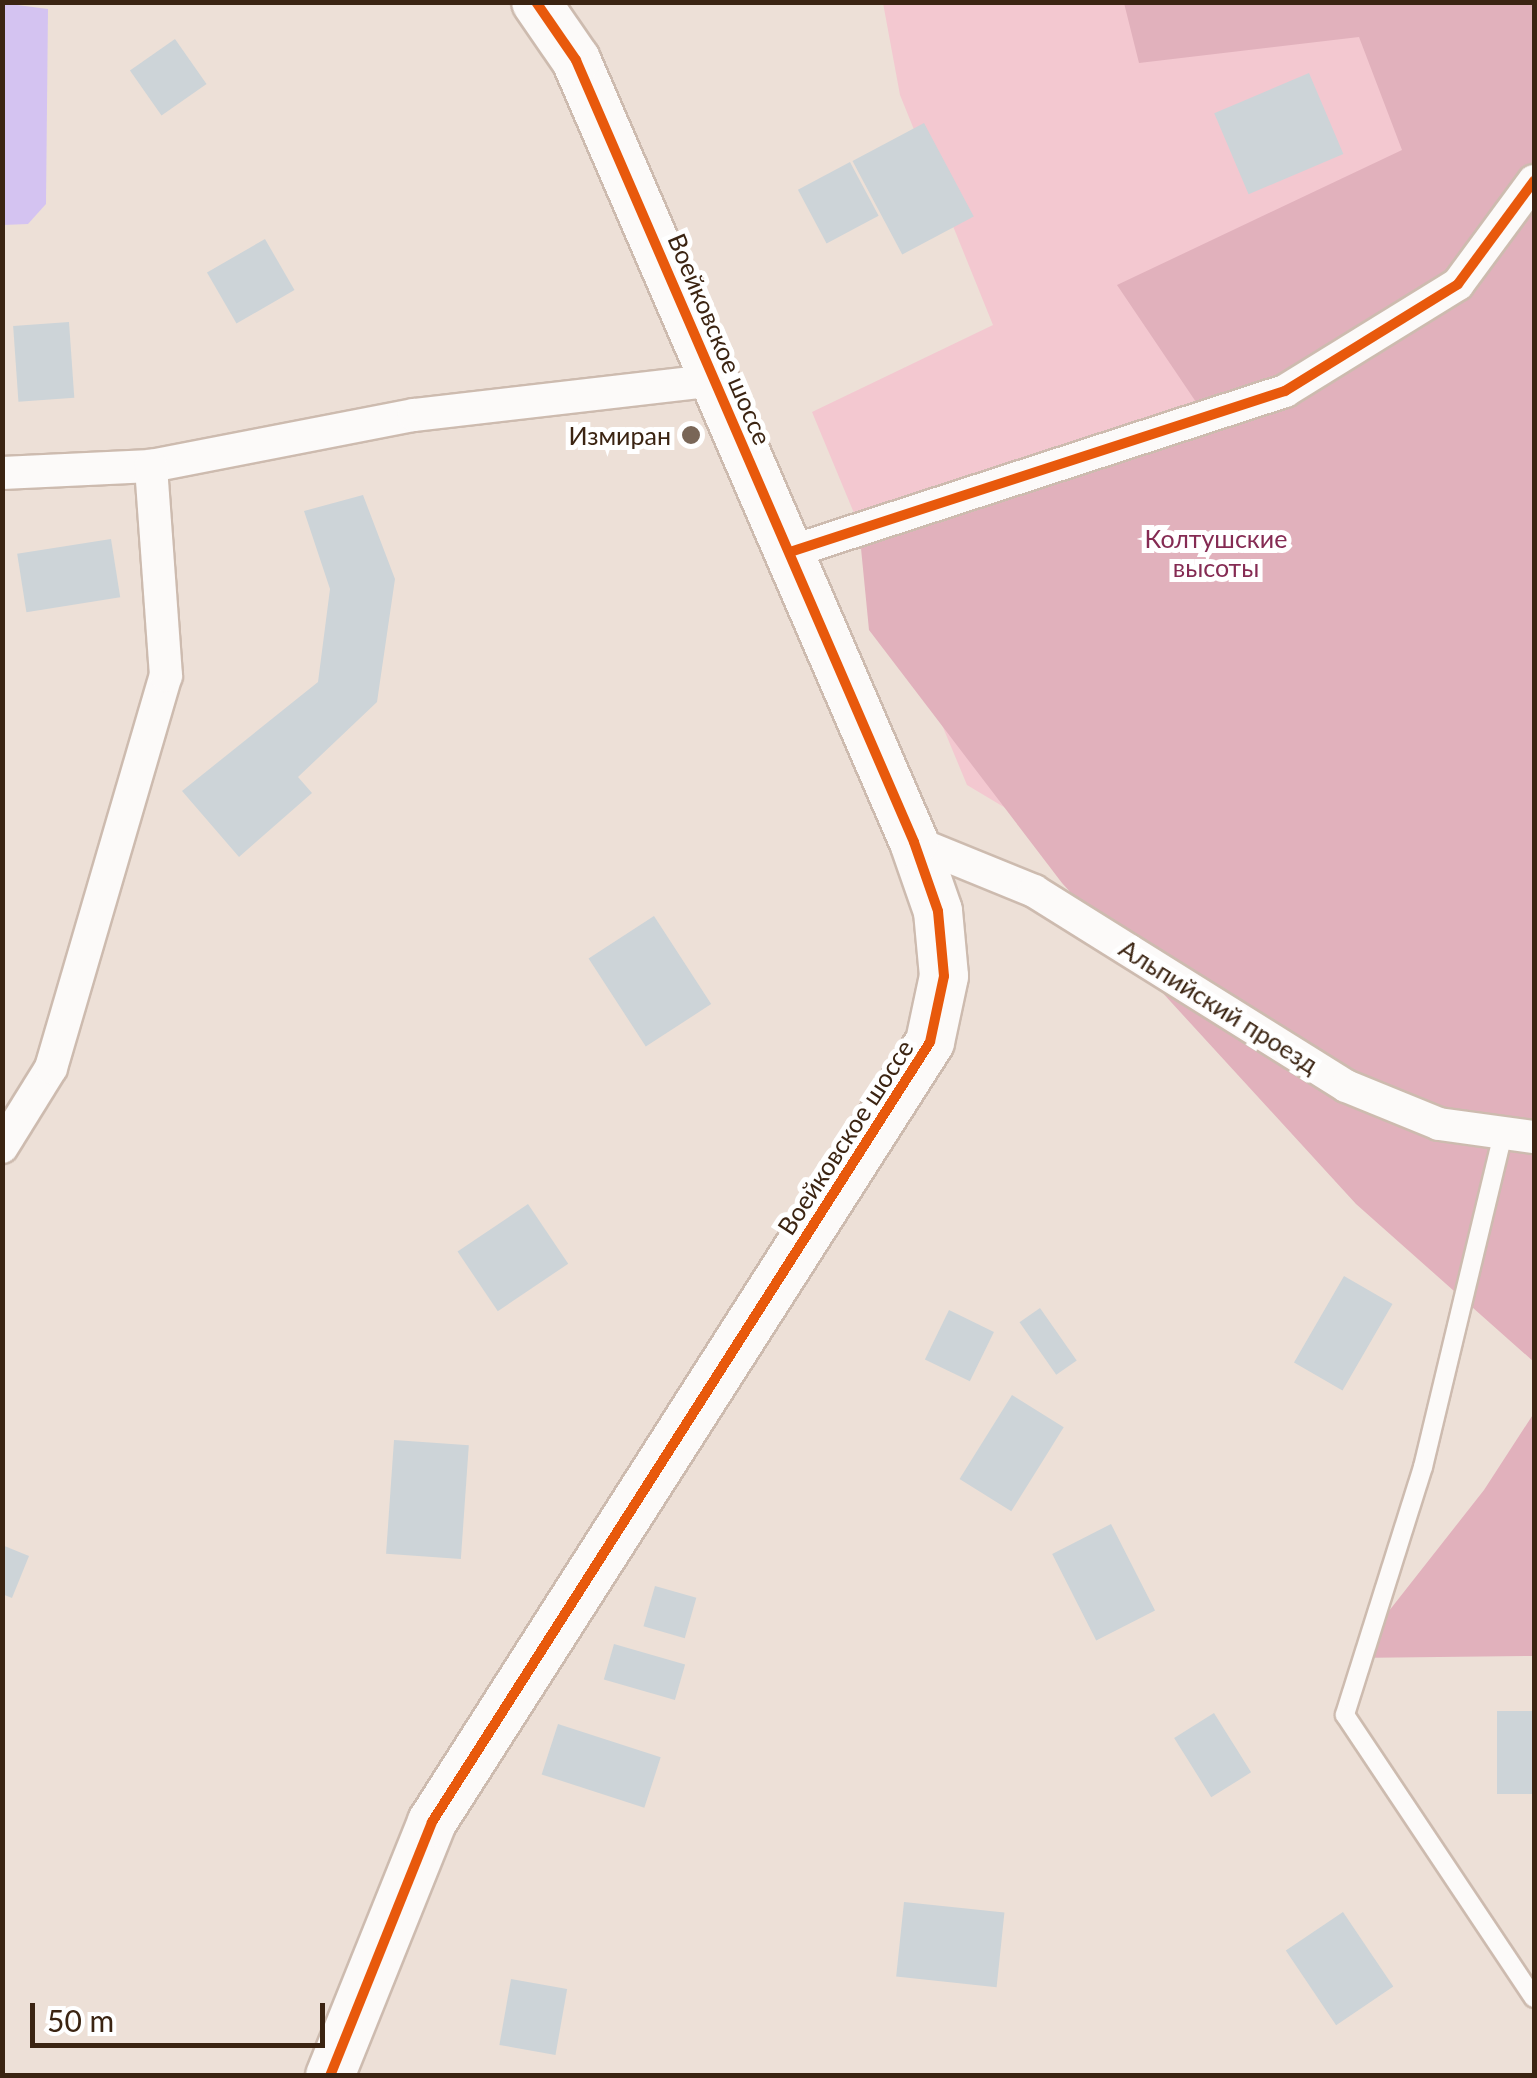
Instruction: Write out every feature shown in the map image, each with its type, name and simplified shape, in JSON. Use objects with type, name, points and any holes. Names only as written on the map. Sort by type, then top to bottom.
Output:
[{"type":"street","name":"Воейковское шоссе","points":[[330,2076],[342,2031],[432,1822],[930,1042],[944,976],[938,912],[914,842],[576,60],[536,2]]},
{"type":"street","points":[[790,552],[1285,391],[1458,284],[1534,181]]},
{"type":"street","points":[[2,473],[151,466],[414,415],[716,380]]},
{"type":"street","points":[[2,1148],[52,1068],[166,676],[151,466]]},
{"type":"street","name":"Альпийский проезд","points":[[914,842],[1034,891],[1346,1086],[1439,1124],[1518,1138]]},
{"type":"lane","points":[[1518,1138],[1424,1467],[1345,1714],[1534,1998]]},
{"type":"green space","name":"Колтушские высоты","points":[[883,3],[1534,3],[1465,1082],[967,785],[812,412],[993,325],[900,95]]},
{"type":"green space","name":"Колтушские высоты","points":[[1124,3],[1534,3],[1534,1362],[1356,1204],[1062,883],[869,630],[859,528],[1196,402],[1117,285],[1402,150],[1359,37],[1139,63]]},
{"type":"green space","points":[[1534,1413],[1534,1656],[1352,1658],[1484,1490]]},
{"type":"shaded area","points":[[2,3],[48,9],[46,204],[28,224],[3,225]]},
{"type":"building","points":[[175,39],[207,84],[161,116],[130,71]]},
{"type":"building","points":[[1309,73],[1343,154],[1249,194],[1214,113]]},
{"type":"building","points":[[924,123],[974,217],[902,255],[852,161]]},
{"type":"building","points":[[850,162],[879,216],[827,244],[798,190]]},
{"type":"building","points":[[265,239],[294,290],[236,324],[207,272]]},
{"type":"building","points":[[69,322],[74,398],[18,402],[13,326]]},
{"type":"building","points":[[363,495],[395,579],[377,702],[298,777],[312,793],[239,857],[182,791],[318,682],[330,589],[304,511]]},
{"type":"building","points":[[111,539],[120,597],[26,612],[17,554]]},
{"type":"building","points":[[654,916],[711,1004],[646,1047],[589,958]]},
{"type":"building","points":[[528,1204],[568,1264],[498,1311],[458,1252]]},
{"type":"building","points":[[1344,1276],[1392,1304],[1342,1391],[1294,1363]]},
{"type":"building","points":[[1040,1308],[1077,1360],[1056,1375],[1020,1322]]},
{"type":"building","points":[[949,1310],[994,1332],[970,1381],[925,1359]]},
{"type":"building","points":[[1012,1395],[1064,1427],[1011,1511],[960,1479]]},
{"type":"building","points":[[394,1440],[469,1445],[461,1559],[386,1554]]},
{"type":"building","points":[[1111,1524],[1155,1610],[1096,1640],[1052,1554]]},
{"type":"building","points":[[2,1545],[29,1556],[12,1598],[2,1594]]},
{"type":"building","points":[[655,1586],[696,1598],[685,1638],[643,1626]]},
{"type":"building","points":[[614,1644],[685,1664],[675,1700],[604,1680]]},
{"type":"building","points":[[1497,1711],[1534,1711],[1534,1794],[1497,1794]]},
{"type":"building","points":[[1214,1713],[1251,1772],[1211,1797],[1174,1738]]},
{"type":"building","points":[[558,1724],[661,1757],[644,1808],[542,1774]]},
{"type":"building","points":[[904,1902],[1004,1913],[997,1987],[896,1977]]},
{"type":"building","points":[[1343,1912],[1393,1987],[1336,2025],[1286,1951]]},
{"type":"building","points":[[511,1979],[567,1989],[555,2055],[499,2045]]},
{"type":"cycle path","points":[[330,2076],[432,1822],[930,1042],[944,976],[938,911],[914,842],[576,60],[536,2]]},
{"type":"cycle path","points":[[790,552],[1285,391],[1458,284],[1534,181]]},
{"type":"place","name":"Измиран","points":[[691,435]]}]
